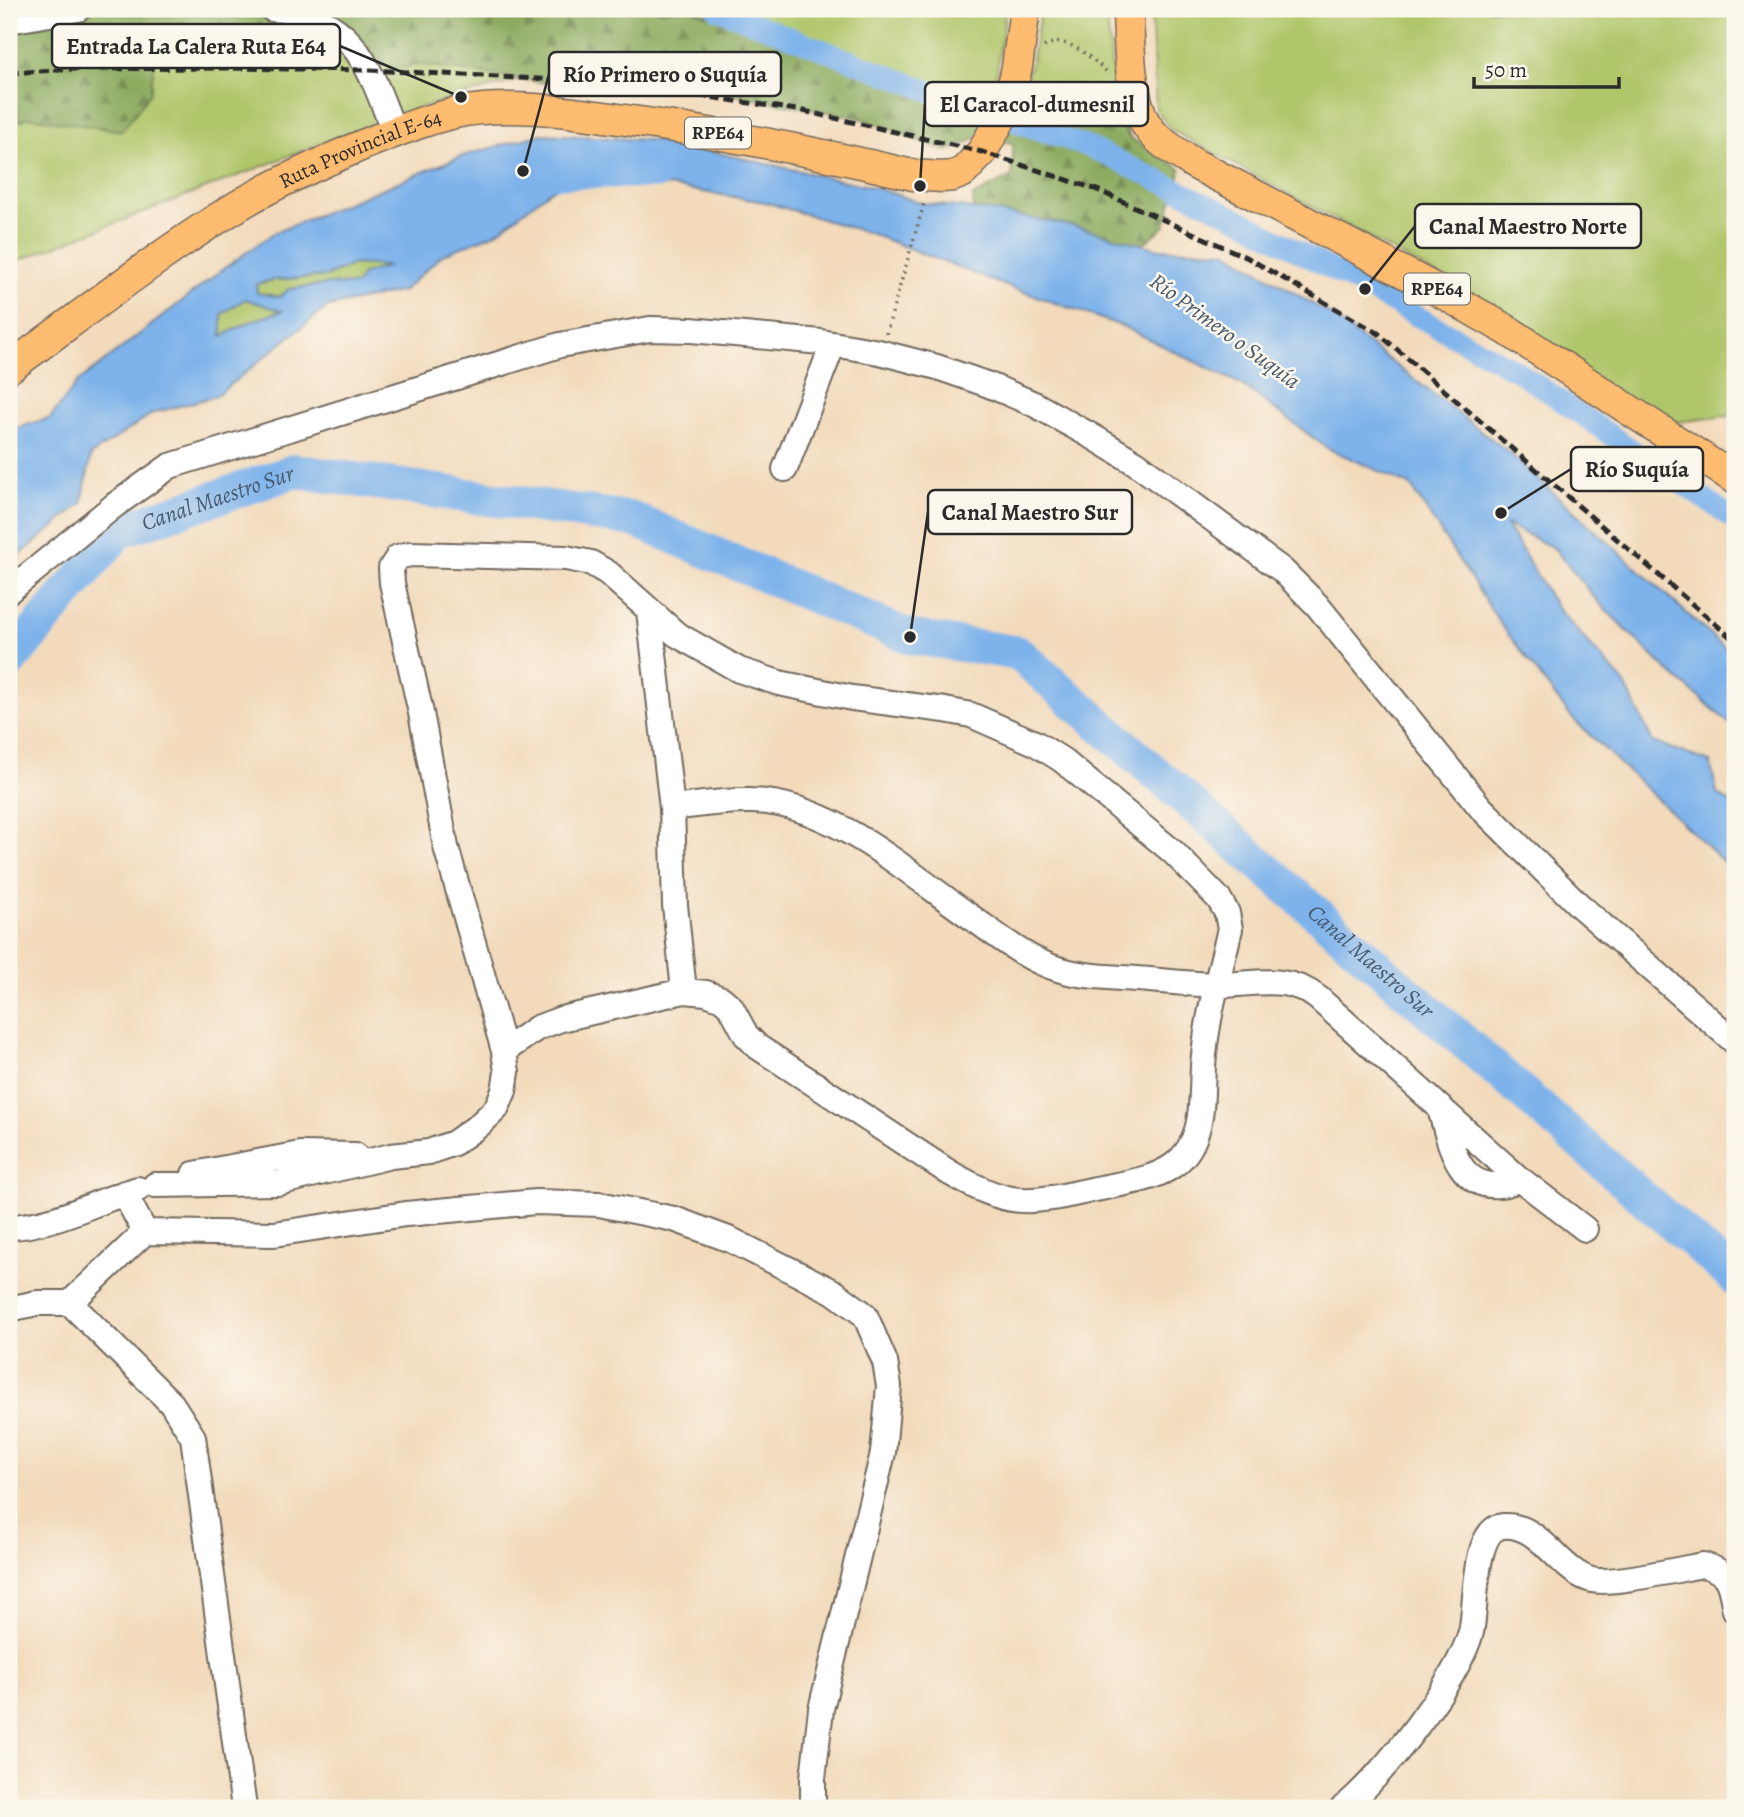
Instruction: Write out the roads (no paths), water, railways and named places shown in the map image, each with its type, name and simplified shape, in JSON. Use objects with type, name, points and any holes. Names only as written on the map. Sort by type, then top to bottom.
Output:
[{"type":"main road","name":"Ruta Provincial E-64","points":[[9,368],[163,257],[247,201],[321,163],[394,132],[465,111],[529,109],[711,132],[913,174],[942,177],[963,172],[982,152],[1008,106],[1017,67],[1025,9]]},
{"type":"main road","name":"RPE64","points":[[1128,9],[1137,96],[1152,133],[1193,163],[1429,285],[1507,330],[1735,479]]},
{"type":"street","points":[[9,21],[78,9]]},
{"type":"street","points":[[272,9],[316,19],[342,34],[359,51],[370,70],[394,132]]},
{"type":"street","points":[[9,590],[115,505],[170,466],[559,345],[650,329],[691,330],[833,344],[880,352],[937,367],[1034,404],[1136,463],[1282,570],[1317,605],[1481,808],[1579,905],[1735,1042]]},
{"type":"street","points":[[785,469],[833,344]]},
{"type":"street","points":[[9,1227],[44,1222],[124,1193],[203,1171],[275,1157],[300,1154],[391,1156],[429,1152],[454,1143],[478,1126],[496,1108],[504,1091],[507,1072],[504,1051],[446,847],[421,713],[391,583],[391,568],[398,557],[410,554],[566,558],[591,563],[608,573],[676,634],[739,670],[852,698],[945,709],[971,715],[1035,743],[1062,760],[1173,852],[1219,899],[1227,913],[1230,929],[1205,1042],[1198,1126],[1193,1142],[1184,1156],[1173,1166],[1153,1175],[1047,1200],[1024,1202],[1001,1198],[950,1173],[758,1047],[746,1035],[731,1007],[722,999],[706,993],[684,990],[561,1019],[537,1028],[504,1051]]},
{"type":"street","points":[[649,611],[672,808],[675,905],[684,990]]},
{"type":"street","points":[[672,808],[750,801],[799,809],[826,819],[862,840],[1038,962],[1062,971],[1217,985],[1279,982],[1295,984],[1309,991],[1520,1180],[1585,1229]]},
{"type":"street","points":[[124,1193],[145,1232]]},
{"type":"street","points":[[9,1309],[37,1303],[69,1303],[145,1232],[274,1234],[419,1213],[536,1202],[599,1205],[674,1219],[730,1240],[834,1292],[865,1315],[886,1362],[888,1414],[883,1453],[821,1709],[813,1778],[813,1808]]},
{"type":"street","points":[[69,1303],[172,1404],[193,1437],[244,1808]]},
{"type":"street","points":[[1343,1808],[1369,1784],[1446,1684],[1471,1632],[1483,1544],[1490,1531],[1501,1526],[1516,1527],[1531,1534],[1581,1576],[1594,1581],[1610,1581],[1703,1565],[1716,1568],[1729,1582],[1735,1610]]},
{"type":"water","points":[[542,134],[664,141],[876,188],[921,203],[992,211],[1074,226],[1159,249],[1225,251],[1328,313],[1507,451],[1735,657],[1735,728],[1666,669],[1599,603],[1554,548],[1506,524],[1556,607],[1625,684],[1653,742],[1710,762],[1717,793],[1735,806],[1735,873],[1572,718],[1502,626],[1410,485],[1327,448],[1241,384],[1122,326],[1001,284],[872,234],[765,202],[661,185],[595,167],[551,190],[496,233],[442,255],[403,291],[327,307],[216,396],[153,413],[91,455],[82,503],[9,564],[9,430],[50,418],[78,382],[274,233],[462,156]],"holes":[[[353,264],[389,266],[363,274],[356,285],[330,284],[289,289],[280,297],[257,293],[256,284],[327,276]],[[245,299],[282,311],[252,321],[222,336],[222,314]]]},
{"type":"waterway","points":[[717,9],[963,104],[1089,147],[1247,223],[1517,371],[1735,520]]},
{"type":"waterway","name":"Río Primero o Suquía","points":[[539,171],[658,171]]},
{"type":"waterway","name":"Canal Maestro Sur","points":[[9,662],[119,531],[295,471],[632,519],[910,637],[1018,653],[1735,1278]]},
{"type":"railway","points":[[9,73],[71,69],[370,70],[556,80],[675,92],[804,111],[982,152],[1095,189],[1248,258],[1378,333],[1735,641]]},
{"type":"place","name":"Entrada La Calera Ruta E64","points":[[461,97]]},
{"type":"place","name":"Río Primero o Suquía","points":[[523,171]]},
{"type":"place","name":"El Caracol-dumesnil","points":[[920,186]]},
{"type":"place","name":"Canal Maestro Norte","points":[[1365,289]]},
{"type":"place","name":"Río Suquía","points":[[1501,513]]},
{"type":"place","name":"Canal Maestro Sur","points":[[910,637]]}]
